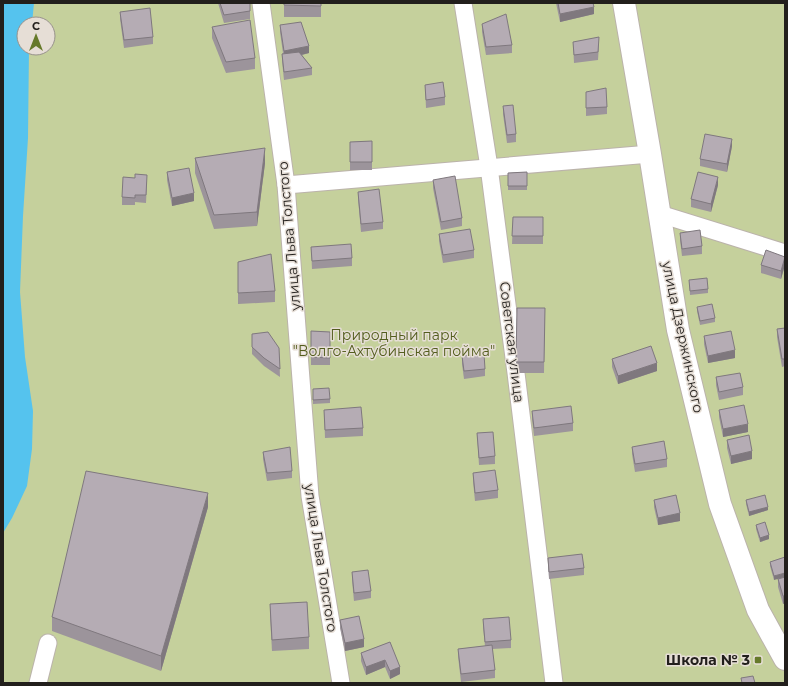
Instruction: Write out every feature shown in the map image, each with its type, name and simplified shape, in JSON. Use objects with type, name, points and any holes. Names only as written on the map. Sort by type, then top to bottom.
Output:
[{"type":"street","name":"улица Льва Толстого","points":[[261,3],[286,185],[310,496],[341,683]]},
{"type":"street","name":"Советская улица","points":[[463,3],[489,167],[554,683]]},
{"type":"street","name":"улица Дзержинского","points":[[624,3],[678,330],[720,504],[758,610],[785,659]]},
{"type":"street","points":[[286,185],[650,154]]},
{"type":"street","points":[[660,214],[785,252]]},
{"type":"street","points":[[38,683],[48,643]]},
{"type":"green space","name":"Природный парк \"Волго-Ахтубинская пойма\"","points":[[3,3],[785,3],[785,683],[3,683]]},
{"type":"water","points":[[3,3],[34,3],[33,16],[16,16],[16,56],[29,56],[28,138],[20,292],[25,357],[33,411],[32,449],[27,486],[3,533]]},
{"type":"building","points":[[220,3],[250,3],[250,11],[224,15]]},
{"type":"building","points":[[284,3],[321,3],[321,6],[284,5]]},
{"type":"building","points":[[558,3],[593,3],[594,7],[560,14]]},
{"type":"building","points":[[150,8],[153,37],[124,40],[120,12]]},
{"type":"building","points":[[506,14],[512,45],[486,47],[482,24]]},
{"type":"building","points":[[250,20],[255,58],[226,62],[212,27]]},
{"type":"building","points":[[301,22],[309,46],[284,51],[280,25]]},
{"type":"building","points":[[599,37],[598,52],[574,55],[573,42]]},
{"type":"building","points":[[299,52],[312,68],[284,72],[282,54]]},
{"type":"building","points":[[443,82],[445,97],[426,100],[425,85]]},
{"type":"building","points":[[606,88],[607,107],[586,108],[586,92]]},
{"type":"building","points":[[513,105],[516,134],[507,135],[503,106]]},
{"type":"building","points":[[705,134],[732,139],[727,164],[700,159]]},
{"type":"building","points":[[372,141],[372,162],[350,162],[350,142]]},
{"type":"building","points":[[265,148],[257,212],[214,215],[195,158]]},
{"type":"building","points":[[189,168],[194,193],[172,198],[167,172]]},
{"type":"building","points":[[527,172],[527,186],[508,186],[508,173]]},
{"type":"building","points":[[698,172],[718,177],[711,204],[691,199]]},
{"type":"building","points":[[135,174],[147,175],[146,195],[135,195],[135,198],[122,197],[123,177],[135,178]]},
{"type":"building","points":[[455,176],[462,218],[441,222],[433,180]]},
{"type":"building","points":[[379,189],[383,222],[361,224],[358,192]]},
{"type":"building","points":[[513,217],[543,217],[543,236],[512,236]]},
{"type":"building","points":[[470,229],[474,250],[443,255],[439,234]]},
{"type":"building","points":[[700,230],[702,246],[682,249],[680,233]]},
{"type":"building","points":[[351,244],[352,258],[312,261],[311,247]]},
{"type":"building","points":[[766,250],[785,257],[781,271],[761,265]]},
{"type":"building","points":[[271,254],[275,291],[238,293],[238,262]]},
{"type":"building","points":[[707,278],[708,289],[690,291],[689,280]]},
{"type":"building","points":[[712,304],[715,318],[700,321],[697,307]]},
{"type":"building","points":[[517,308],[545,308],[544,362],[516,362]]},
{"type":"building","points":[[785,328],[785,359],[782,359],[777,329]]},
{"type":"building","points":[[311,331],[330,332],[330,358],[311,357]]},
{"type":"building","points":[[731,331],[735,350],[708,356],[704,336]]},
{"type":"building","points":[[268,332],[279,348],[280,369],[264,358],[252,347],[252,334]]},
{"type":"building","points":[[651,346],[657,363],[618,376],[612,359]]},
{"type":"building","points":[[484,354],[485,369],[464,371],[462,356]]},
{"type":"building","points":[[740,373],[743,387],[719,392],[716,377]]},
{"type":"building","points":[[329,388],[330,399],[313,400],[313,389]]},
{"type":"building","points":[[744,405],[748,424],[723,429],[719,410]]},
{"type":"building","points":[[571,406],[573,423],[534,428],[532,411]]},
{"type":"building","points":[[361,407],[363,428],[325,430],[324,410]]},
{"type":"building","points":[[493,432],[495,456],[479,458],[477,433]]},
{"type":"building","points":[[749,435],[752,451],[731,456],[727,440]]},
{"type":"building","points":[[664,441],[667,459],[635,464],[632,447]]},
{"type":"building","points":[[290,447],[292,471],[267,473],[263,452]]},
{"type":"building","points":[[495,470],[498,490],[475,493],[473,473]]},
{"type":"building","points":[[86,471],[208,493],[161,656],[52,617]]},
{"type":"building","points":[[676,495],[680,513],[658,518],[654,500]]},
{"type":"building","points":[[765,495],[768,507],[749,512],[746,500]]},
{"type":"building","points":[[765,522],[769,535],[760,538],[756,525]]},
{"type":"building","points":[[582,554],[584,568],[549,572],[548,558]]},
{"type":"building","points":[[785,557],[785,573],[774,576],[770,562]]},
{"type":"building","points":[[368,570],[371,591],[354,593],[352,572]]},
{"type":"building","points":[[785,577],[785,596],[783,596],[778,579]]},
{"type":"building","points":[[307,602],[309,637],[272,640],[270,604]]},
{"type":"building","points":[[359,616],[364,639],[345,643],[340,620]]},
{"type":"building","points":[[509,617],[511,640],[485,642],[483,619]]},
{"type":"building","points":[[390,642],[400,667],[390,671],[385,660],[366,667],[361,653]]},
{"type":"building","points":[[492,645],[495,670],[461,674],[458,649]]},
{"type":"building","points":[[753,676],[755,683],[742,683],[741,678]]},
{"type":"place","name":"Школа № 3","points":[[758,660]]}]
